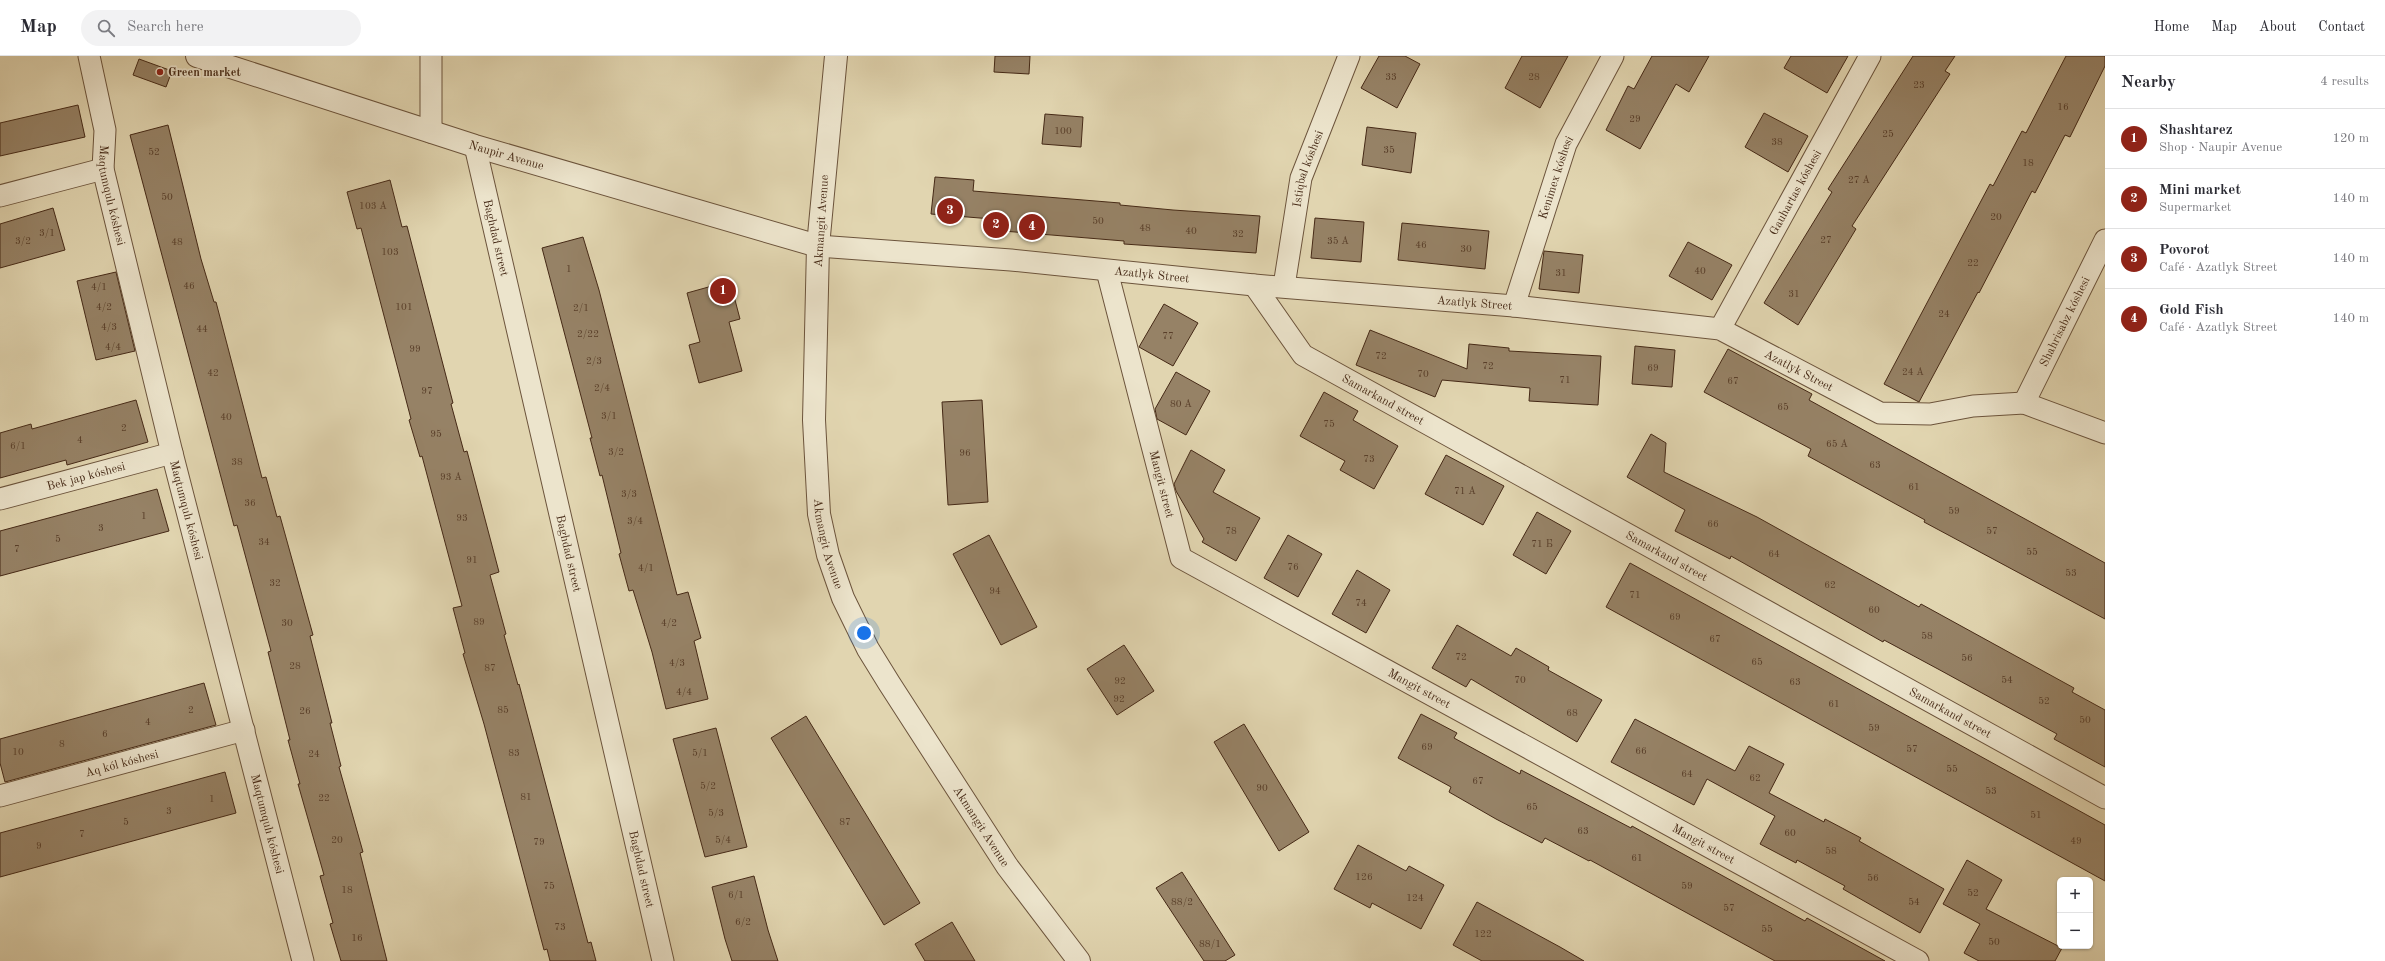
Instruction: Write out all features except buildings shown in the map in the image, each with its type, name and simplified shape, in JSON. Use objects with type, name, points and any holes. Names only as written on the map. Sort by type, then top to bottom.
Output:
[{"type":"street","name":"Maqtumqulı kóshesi","points":[[89,56],[106,130],[104,169],[172,454],[303,961]]},
{"type":"street","name":"Naupir Avenue","points":[[196,56],[475,146],[818,246]]},
{"type":"street","points":[[431,56],[431,132]]},
{"type":"street","name":"Akmangit Avenue","points":[[836,56],[818,246],[814,420],[819,514],[828,555],[842,598],[868,648],[994,846],[1079,961]]},
{"type":"street","name":"Istiqbal kóshesi","points":[[1284,286],[1301,178],[1349,56]]},
{"type":"street","name":"Kenimex kóshesi","points":[[1514,306],[1566,144],[1613,56]]},
{"type":"street","name":"Gauhartas kóshesi","points":[[1720,329],[1870,56]]},
{"type":"street","name":"Baghdad street","points":[[475,146],[663,961]]},
{"type":"street","points":[[0,196],[104,169]]},
{"type":"street","name":"Shahrisabz kóshesi","points":[[2024,403],[2105,240]]},
{"type":"street","name":"Azatlyk Street","points":[[818,246],[1011,260],[1106,271],[1254,285],[1284,286],[1514,306],[1720,329],[1880,413],[1930,414],[1973,406],[2024,403],[2105,433]]},
{"type":"street","name":"Mangit street","points":[[1106,271],[1181,558],[1918,961]]},
{"type":"street","name":"Samarkand street","points":[[1254,285],[1303,355],[2105,798]]},
{"type":"street","name":"Bek jap kóshesi","points":[[0,499],[172,454]]},
{"type":"street","name":"Aq kól kóshesi","points":[[0,796],[244,730]]},
{"type":"place","name":"Green market","points":[[160,72]]},
{"type":"place","name":"Povorot","points":[[950,211]]},
{"type":"place","name":"Mini market","points":[[996,225]]},
{"type":"place","name":"Gold Fish","points":[[1032,227]]},
{"type":"place","name":"Shashtarez","points":[[723,291]]}]
